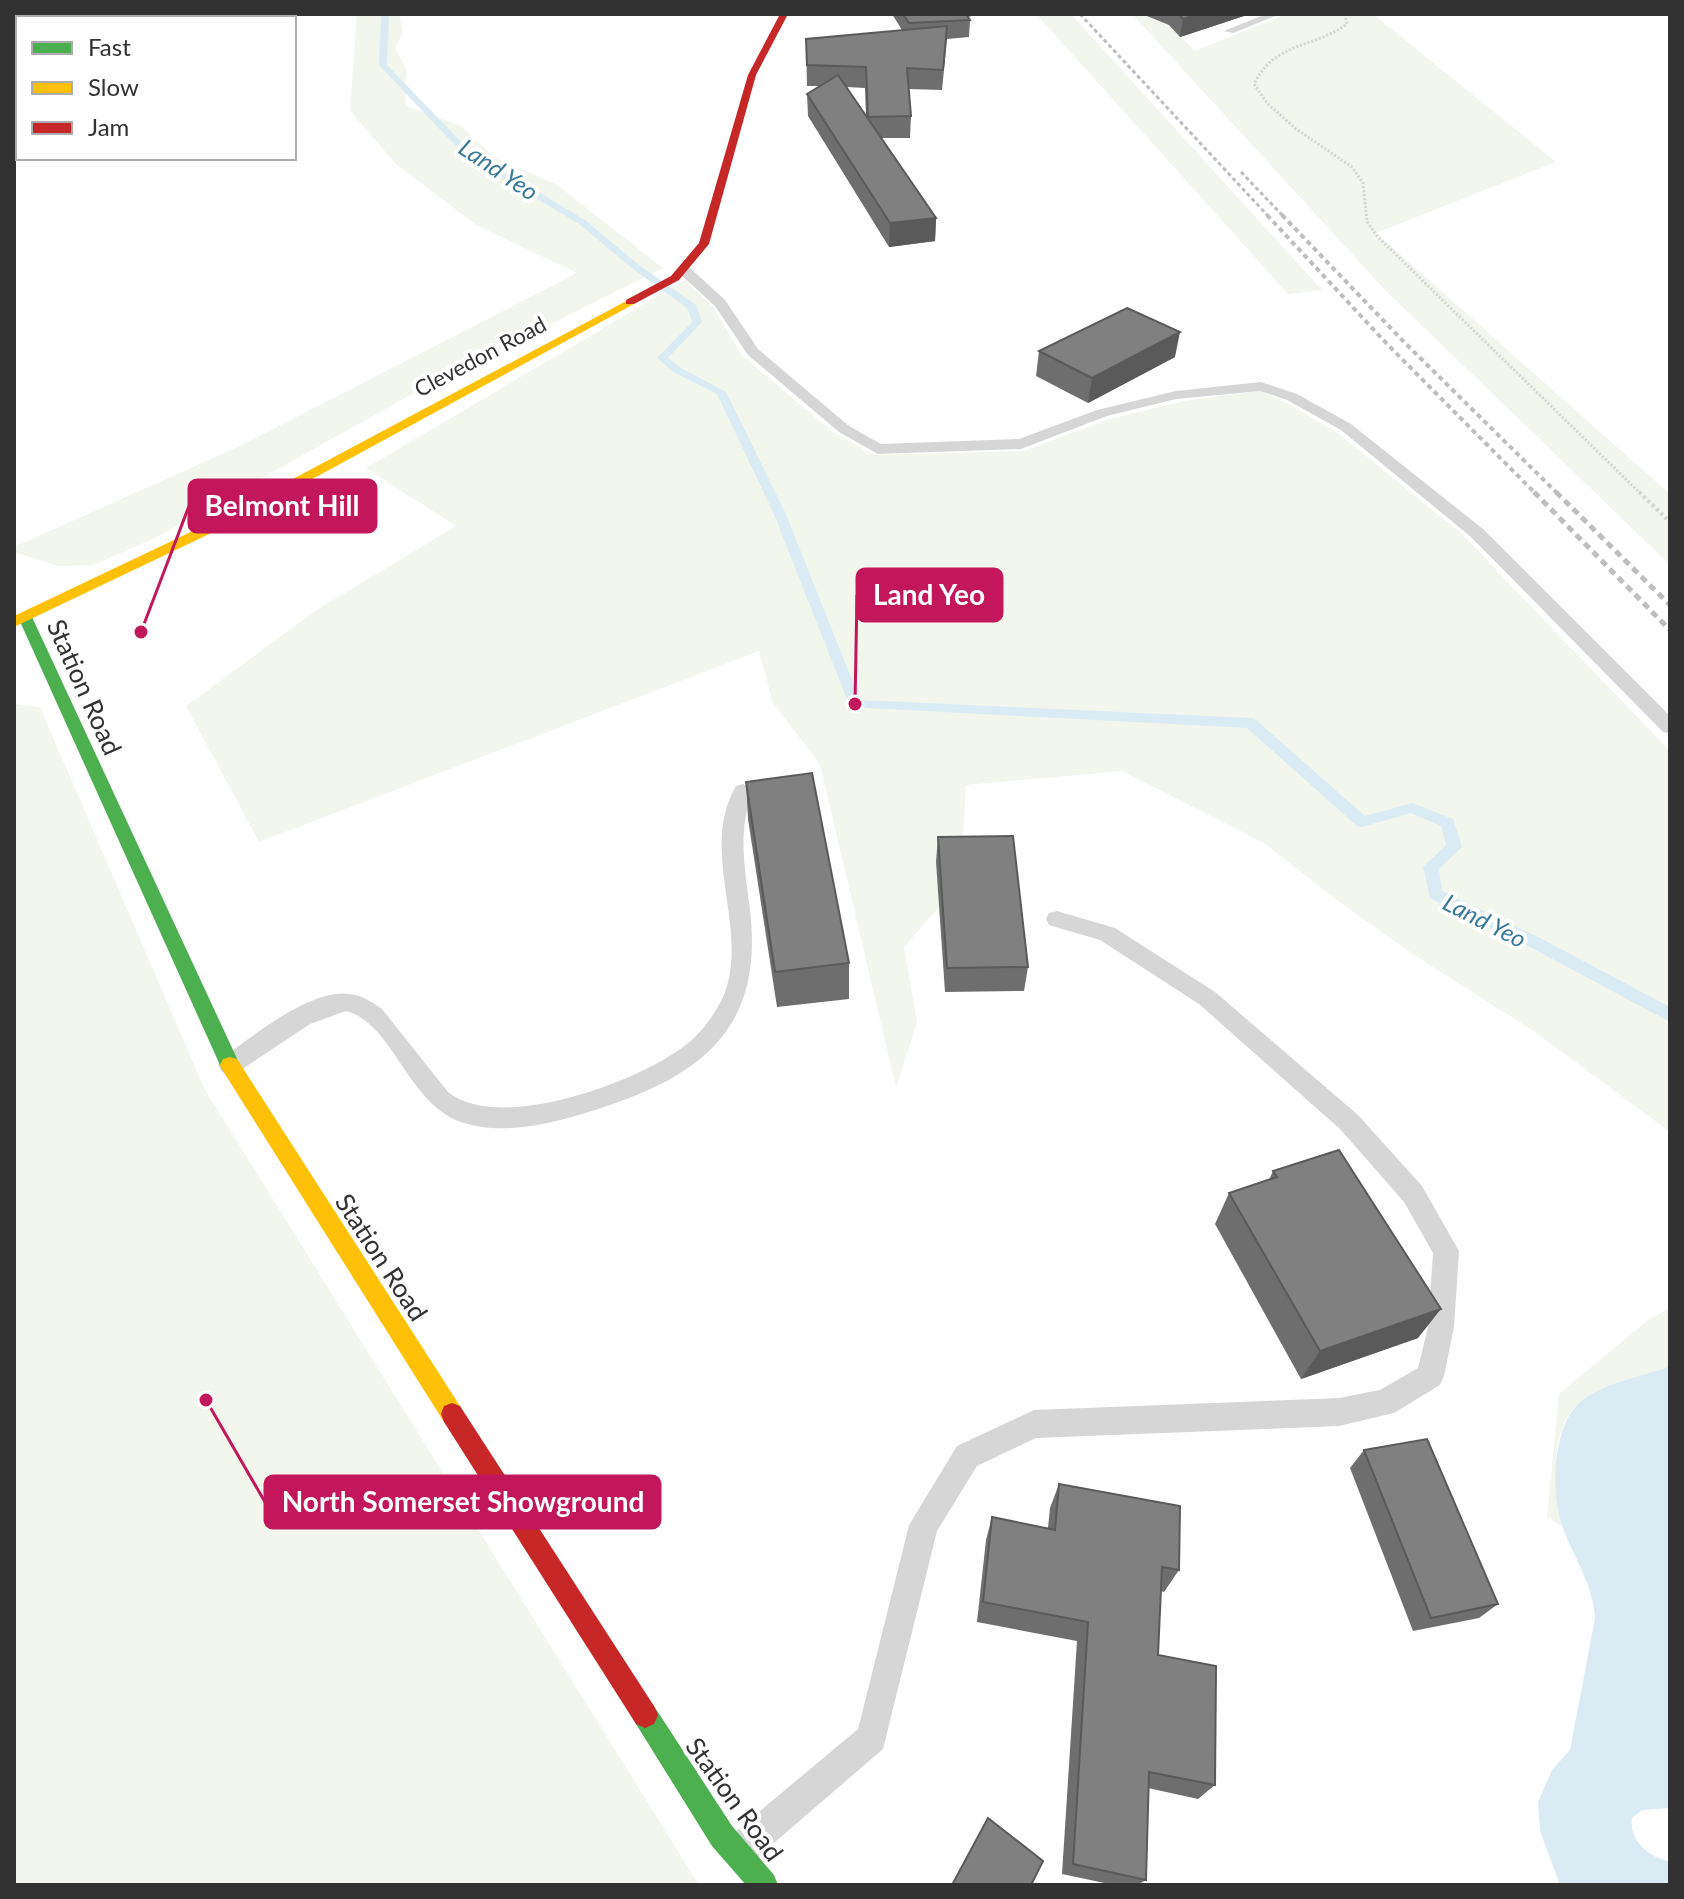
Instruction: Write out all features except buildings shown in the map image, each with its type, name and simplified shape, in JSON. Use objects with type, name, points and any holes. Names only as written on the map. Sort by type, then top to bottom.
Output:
[{"type":"main road","name":"Clevedon Road","points":[[18,624],[221,523],[679,274],[704,244],[752,75],[784,14]]},
{"type":"main road","points":[[26,595],[50,607]]},
{"type":"main road","name":"Station Road","points":[[18,624],[230,1065],[722,1836],[764,1885]]},
{"type":"lane","points":[[1229,31],[1275,14]]},
{"type":"lane","points":[[679,274],[720,303],[753,352],[844,429],[878,449],[1021,444],[1102,413],[1176,395],[1261,386],[1292,397],[1346,427],[1477,533],[1670,727]]},
{"type":"lane","points":[[230,1065],[327,1005],[350,1001],[367,1010],[404,1050],[449,1107],[475,1116],[514,1116],[588,1104],[645,1082],[697,1049],[718,1023],[737,990],[741,925],[731,835],[736,805],[743,791]]},
{"type":"lane","points":[[737,1852],[872,1738],[924,1525],[967,1456],[1034,1424],[1339,1412],[1384,1403],[1430,1376],[1441,1327],[1446,1251],[1413,1194],[1349,1122],[1207,998],[1107,934],[1057,919]]},
{"type":"path","points":[[1345,14],[1347,24],[1336,35],[1300,44],[1273,56],[1259,69],[1254,84],[1267,103],[1296,129],[1352,167],[1363,183],[1367,222],[1378,237],[1670,522]]},
{"type":"shaded area","points":[[357,14],[399,14],[403,33],[395,48],[406,68],[406,106],[461,126],[495,158],[556,184],[663,268],[419,390],[153,539],[93,565],[58,566],[14,552],[14,547],[240,446],[577,273],[476,225],[396,164],[350,111]]},
{"type":"shaded area","points":[[1036,14],[1071,14],[1322,290],[1288,294]]},
{"type":"shaded area","points":[[1132,14],[1159,14],[1195,51],[1287,14],[1373,14],[1556,162],[1376,233],[1670,494],[1670,565],[1385,290]]},
{"type":"shaded area","points":[[685,280],[713,307],[742,355],[834,433],[874,455],[1024,451],[1106,420],[1184,401],[1260,391],[1338,433],[1462,534],[1670,751],[1670,1132],[1535,1032],[1417,957],[1338,901],[1264,843],[1122,771],[966,785],[960,883],[904,947],[917,1022],[896,1088],[820,764],[773,703],[759,651],[259,842],[186,706],[315,611],[456,526],[366,468]]},
{"type":"shaded area","points":[[14,704],[40,707],[205,1090],[699,1885],[14,1885]]},
{"type":"shaded area","points":[[1670,1308],[1670,1366],[1594,1393],[1572,1410],[1564,1424],[1556,1458],[1562,1526],[1547,1517],[1559,1394],[1648,1320]]},
{"type":"shaded area","points":[[1670,1366],[1670,1808],[1642,1810],[1632,1818],[1632,1826],[1642,1847],[1670,1861],[1670,1885],[1560,1885],[1540,1831],[1538,1802],[1552,1770],[1570,1750],[1595,1618],[1588,1585],[1559,1516],[1555,1480],[1559,1441],[1573,1410],[1584,1399],[1615,1384]]},
{"type":"waterway","name":"Land Yeo","points":[[385,14],[383,65],[467,153],[582,222],[636,267],[692,307],[697,322],[662,358],[677,370],[721,392],[779,512],[855,704],[1251,723],[1362,822],[1412,808],[1448,823],[1454,847],[1431,867],[1435,894],[1536,943],[1670,1015]]},
{"type":"railway","points":[[1080,14],[1269,217]]},
{"type":"railway","points":[[1241,172],[1284,217]]},
{"type":"railway","points":[[1267,215],[1387,344],[1536,494]]},
{"type":"railway","points":[[1282,215],[1404,342],[1558,494]]},
{"type":"railway","points":[[1534,492],[1670,630]]},
{"type":"railway","points":[[1556,492],[1670,605]]},
{"type":"traffic: fast","points":[[25,617],[230,1065]]},
{"type":"traffic: fast","points":[[645,1715],[722,1836],[764,1885]]},
{"type":"traffic: slow","points":[[14,622],[221,523],[630,302]]},
{"type":"traffic: slow","points":[[230,1065],[452,1414]]},
{"type":"traffic: jam","points":[[630,302],[675,278],[704,244],[752,75],[784,14]]},
{"type":"traffic: jam","points":[[452,1414],[645,1715]]},
{"type":"place","name":"Belmont Hill","points":[[141,632]]},
{"type":"place","name":"Land Yeo","points":[[855,704]]},
{"type":"place","name":"North Somerset Showground","points":[[206,1400]]}]
